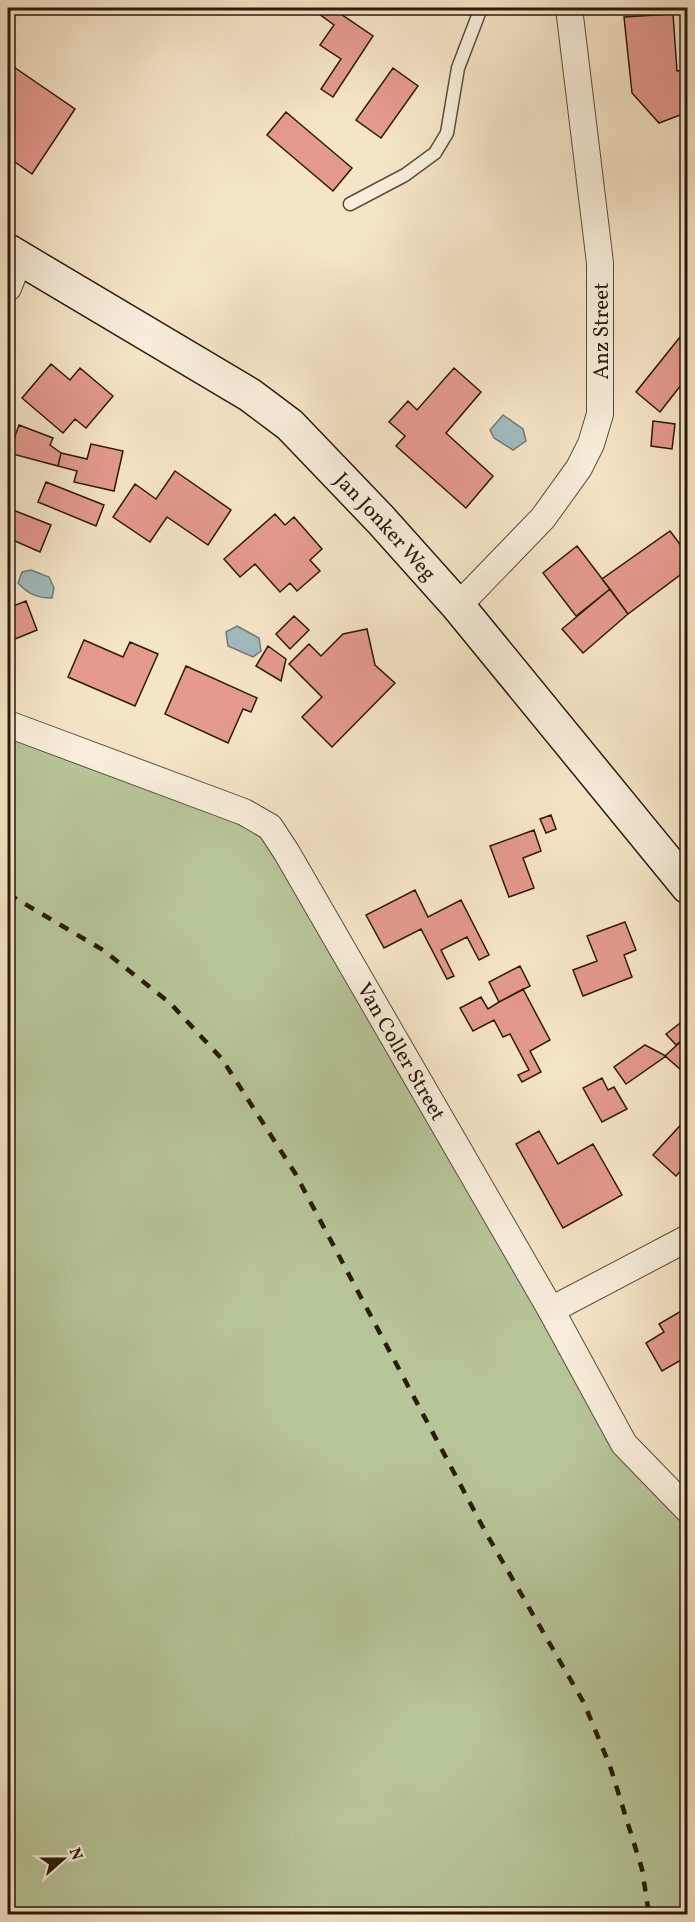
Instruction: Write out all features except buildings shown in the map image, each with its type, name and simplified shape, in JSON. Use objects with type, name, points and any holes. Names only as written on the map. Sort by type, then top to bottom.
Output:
[{"type":"main road","name":"Jan Jonker Weg","points":[[14,254],[250,395],[290,425],[381,520],[458,606],[687,887]]},
{"type":"street","name":"Anz Street","points":[[458,606],[543,518],[579,468],[591,444],[600,414],[600,263],[569,8]]},
{"type":"street","points":[[8,288],[14,254]]},
{"type":"street","name":"Van Coller Street","points":[[8,724],[244,812],[270,828],[287,853],[551,1310],[624,1444],[687,1510]]},
{"type":"street","points":[[551,1310],[687,1238]]},
{"type":"lane","points":[[350,204],[405,175],[435,153],[447,133],[458,68],[481,8]]},
{"type":"green space","points":[[8,724],[270,827],[624,1444],[687,1510],[687,1914],[8,1914]]},
{"type":"water","points":[[503,415],[523,429],[526,441],[513,450],[494,438],[490,430]]},
{"type":"water","points":[[31,570],[49,577],[54,588],[52,598],[33,595],[18,583],[22,572]]},
{"type":"water","points":[[237,626],[259,638],[261,651],[253,657],[228,646],[226,632]]},
{"type":"railway","points":[[8,894],[103,950],[170,1003],[222,1059],[295,1173],[486,1533],[584,1703],[610,1766],[642,1869],[649,1914]]}]
